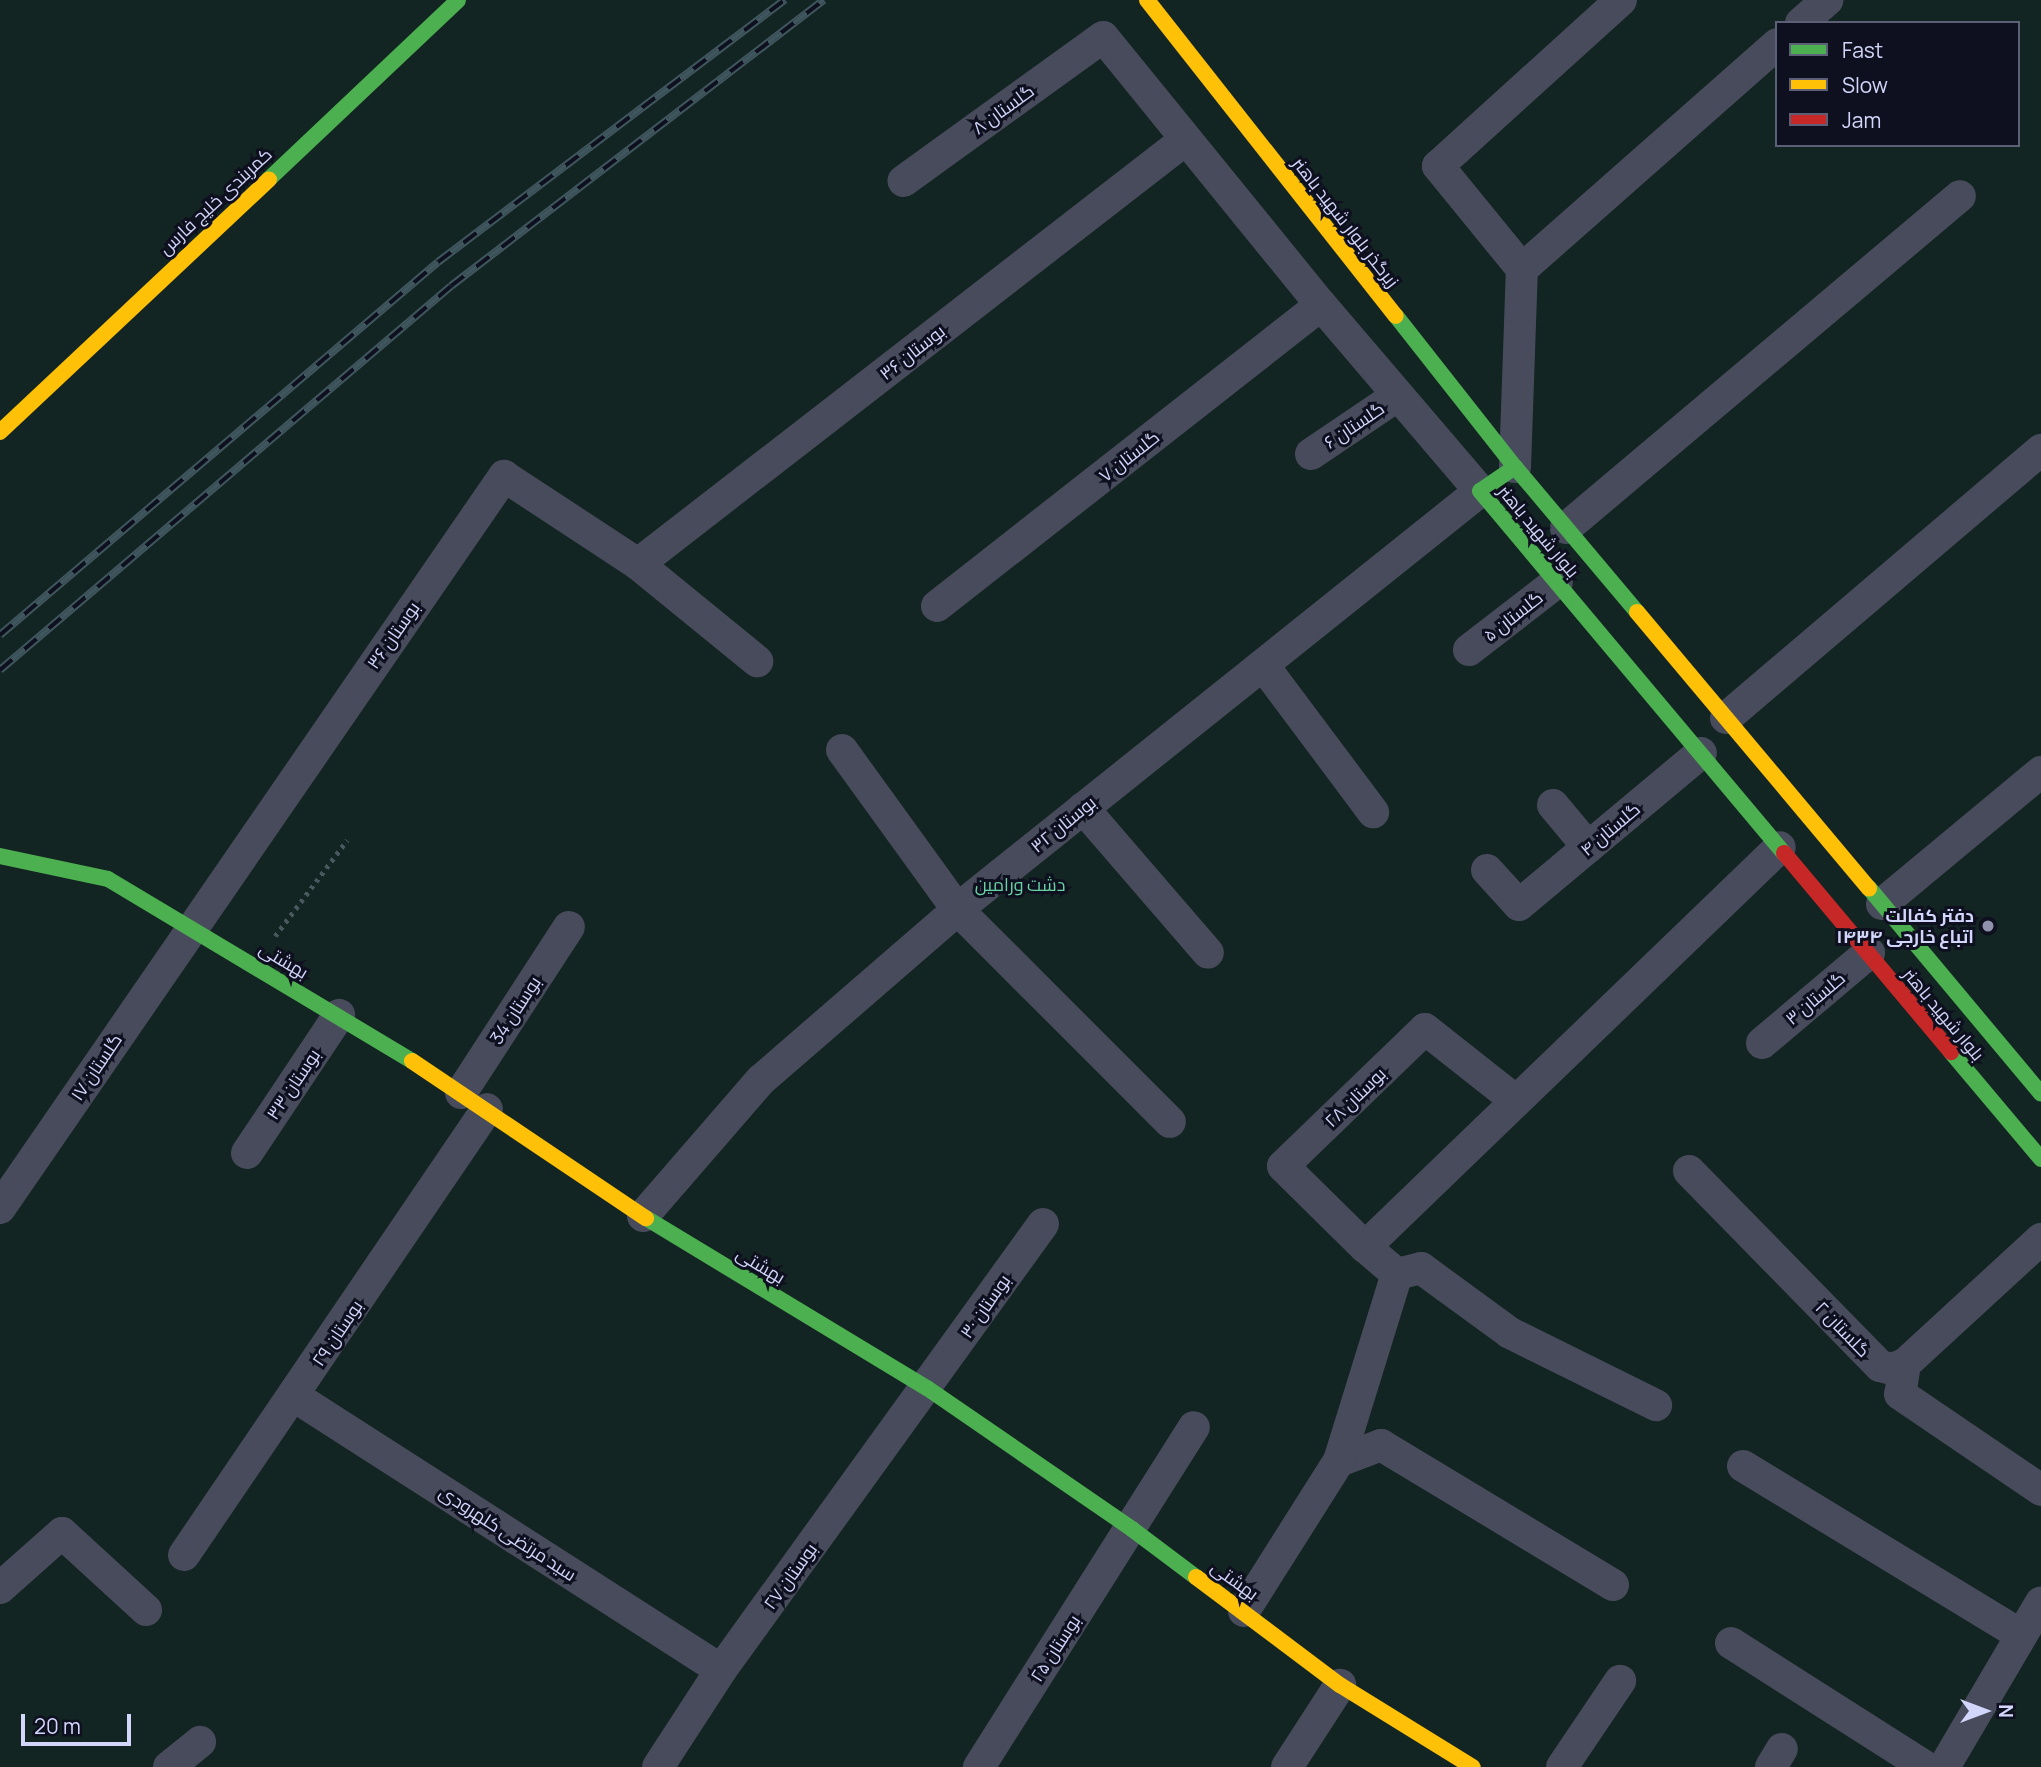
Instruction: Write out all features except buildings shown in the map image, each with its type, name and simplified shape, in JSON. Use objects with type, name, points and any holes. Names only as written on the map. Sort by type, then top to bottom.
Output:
[{"type":"street","name":"کمربندی خلیج فارس","points":[[0,432],[458,0]]},
{"type":"street","name":"زیرگذر بلوار شهید باهنر","points":[[1147,0],[1515,467]]},
{"type":"street","points":[[1515,467],[1522,269],[1438,166],[1621,0]]},
{"type":"street","points":[[1803,21],[1827,0]]},
{"type":"street","name":"گلستان ۸","points":[[903,181],[1103,37],[1185,140]]},
{"type":"street","points":[[1522,269],[1775,46]]},
{"type":"street","points":[[1185,140],[1397,396],[1480,491]]},
{"type":"street","name":"بوستان ۳۶","points":[[638,564],[1185,140]]},
{"type":"street","points":[[1566,528],[1960,196]]},
{"type":"street","name":"گلستان ۷","points":[[937,606],[1321,305]]},
{"type":"street","name":"گلستان ۶","points":[[1311,454],[1397,396]]},
{"type":"street","points":[[1726,718],[2041,450]]},
{"type":"street","name":"بلوار شهید باهنر","points":[[2041,1094],[1515,467],[1480,491],[2041,1159]]},
{"type":"street","name":"بوستان ۳۶","points":[[192,926],[504,476],[638,564],[757,661]]},
{"type":"street","name":"بوستان ۳۲","points":[[643,1216],[761,1080],[957,909],[1480,491]]},
{"type":"street","name":"گلستان ۵","points":[[1469,650],[1557,582]]},
{"type":"street","points":[[1263,665],[1373,812]]},
{"type":"street","points":[[842,750],[957,909],[1170,1122]]},
{"type":"street","name":"گلستان ۴","points":[[1487,870],[1519,905],[1701,753]]},
{"type":"street","points":[[1882,904],[2041,772]]},
{"type":"street","points":[[1553,805],[1588,846]]},
{"type":"street","points":[[1083,808],[1208,953]]},
{"type":"street","points":[[1365,1247],[1780,847]]},
{"type":"street","name":"بهشتی","points":[[0,856],[108,879],[192,926],[339,1015],[487,1109],[643,1216],[927,1388],[1132,1529],[1340,1685],[1472,1767]]},
{"type":"street","name":"گلستان ۱۷","points":[[0,1208],[192,926]]},
{"type":"street","name":"بوستان 34","points":[[461,1093],[569,927]]},
{"type":"street","name":"گلستان ۳","points":[[1762,1043],[1868,953]]},
{"type":"street","name":"بوستان ۳۳","points":[[247,1153],[339,1015]]},
{"type":"street","name":"بوستان ۲۸","points":[[1397,1274],[1365,1247],[1283,1166],[1425,1028],[1515,1100]]},
{"type":"street","name":"بوستان ۲۹","points":[[184,1555],[487,1109]]},
{"type":"street","name":"گلستان ۲","points":[[1689,1171],[1880,1366],[1892,1369],[1905,1364]]},
{"type":"street","name":"بوستان ۳۰","points":[[927,1388],[1043,1224]]},
{"type":"street","points":[[2041,1239],[1905,1364],[1900,1394],[2041,1490]]},
{"type":"street","points":[[1244,1611],[1339,1461],[1397,1274],[1420,1268],[1510,1333],[1656,1405]]},
{"type":"street","name":"بوستان ۲۷","points":[[659,1767],[721,1670],[927,1388]]},
{"type":"street","name":"سید مرتضی کلهرودی","points":[[294,1396],[721,1670]]},
{"type":"street","name":"بوستان ۲۵","points":[[979,1767],[1132,1529],[1194,1427]]},
{"type":"street","points":[[1339,1461],[1381,1445],[1613,1586]]},
{"type":"street","points":[[1743,1466],[2021,1634]]},
{"type":"street","points":[[0,1588],[62,1533],[146,1609]]},
{"type":"street","points":[[1944,1767],[2041,1602]]},
{"type":"street","points":[[1731,1643],[1926,1767]]},
{"type":"street","points":[[1562,1767],[1620,1681]]},
{"type":"street","points":[[1287,1767],[1340,1685]]},
{"type":"street","points":[[169,1767],[200,1742]]},
{"type":"path","points":[[253,964],[347,839]]},
{"type":"green space","name":"دشت ورامین","points":[[0,0],[2041,0],[2041,1767],[0,1767]]},
{"type":"railway","points":[[0,635],[438,262],[785,0]]},
{"type":"railway","points":[[0,670],[451,286],[824,0]]},
{"type":"traffic: fast","points":[[269,179],[458,0]]},
{"type":"traffic: fast","points":[[1396,316],[1515,467],[1637,612]]},
{"type":"traffic: fast","points":[[1515,467],[1480,491],[1784,853]]},
{"type":"traffic: fast","points":[[0,856],[108,879],[412,1061]]},
{"type":"traffic: fast","points":[[1869,888],[2041,1094]]},
{"type":"traffic: fast","points":[[1951,1052],[2041,1159]]},
{"type":"traffic: fast","points":[[646,1218],[927,1388],[1132,1529],[1196,1577]]},
{"type":"traffic: slow","points":[[1147,0],[1396,316]]},
{"type":"traffic: slow","points":[[0,432],[269,179]]},
{"type":"traffic: slow","points":[[1637,612],[1869,888]]},
{"type":"traffic: slow","points":[[412,1061],[646,1218]]},
{"type":"traffic: slow","points":[[1196,1577],[1340,1685],[1473,1767]]},
{"type":"traffic: jam","points":[[1784,853],[1951,1052]]},
{"type":"place","name":"دفتر کفالت اتباع خارجی ۱۴۳۴","points":[[1988,926]]}]
